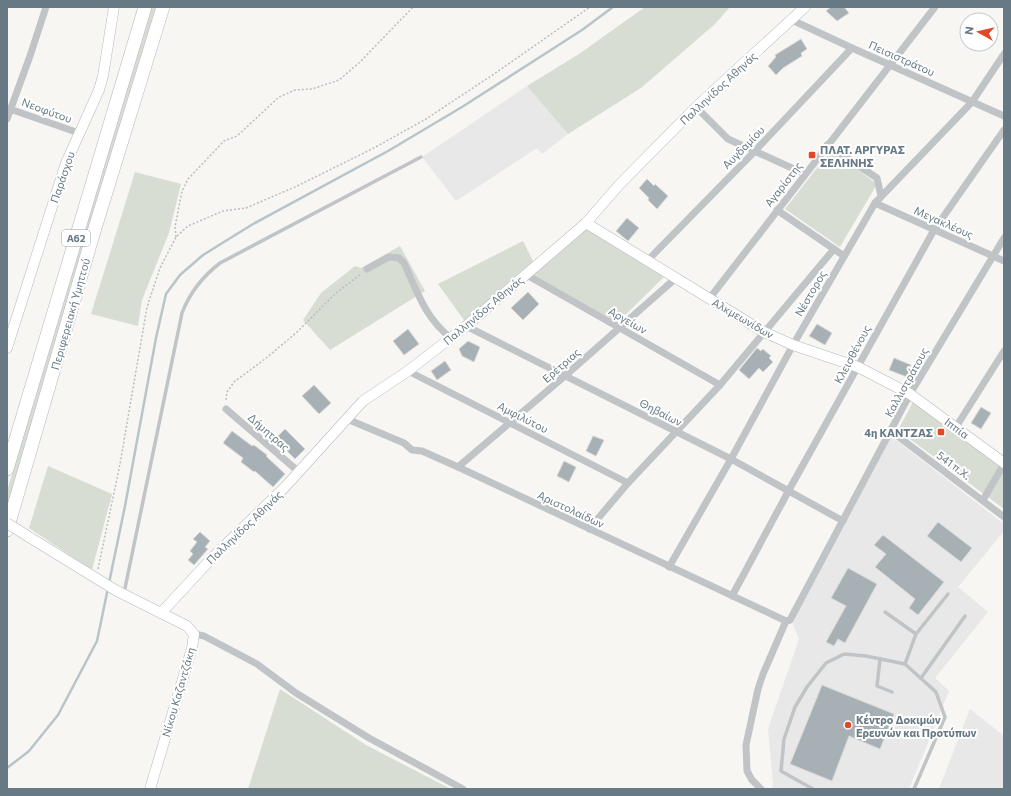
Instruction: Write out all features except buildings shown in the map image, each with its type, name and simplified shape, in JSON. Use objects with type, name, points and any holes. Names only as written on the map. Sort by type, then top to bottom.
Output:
[{"type":"highway","name":"Περιφερειακή Υμηττού","points":[[7,469],[145,7]]},
{"type":"highway","name":"Περιφερειακή Υμηττού","points":[[7,530],[92,238],[163,7]]},
{"type":"street","points":[[7,119],[9,108],[30,56],[46,7]]},
{"type":"street","name":"Παράσχου","points":[[7,348],[64,170],[99,90],[103,76],[114,7]]},
{"type":"street","name":"Παλληνίδος Αθηνάς","points":[[161,613],[212,558],[299,472],[363,401],[408,371],[451,338],[586,223],[619,185],[696,107],[805,7]]},
{"type":"street","name":"Αγαρίστης","points":[[709,299],[776,210],[935,7]]},
{"type":"street","name":"Πεισιστράτου","points":[[792,20],[1004,116]]},
{"type":"street","name":"Αυγδαμίου","points":[[648,260],[754,152],[852,48]]},
{"type":"street","name":"Νέστορος","points":[[669,567],[875,203],[972,102],[1004,54]]},
{"type":"street","points":[[696,107],[728,139],[804,174]]},
{"type":"street","name":"Νεοφύτου","points":[[9,108],[79,133]]},
{"type":"street","name":"Κλεισθένους","points":[[732,596],[789,490],[934,230],[1004,130]]},
{"type":"street","points":[[827,145],[877,178],[881,196]]},
{"type":"street","name":"Μεγακλέους","points":[[875,203],[1004,261]]},
{"type":"street","points":[[776,210],[844,256]]},
{"type":"street","name":"Αλκμεωνίδων","points":[[586,223],[764,332],[858,368],[910,394]]},
{"type":"street","name":"Καλλιστράτους","points":[[761,789],[752,780],[747,771],[746,745],[758,689],[786,621],[790,620],[910,394],[1004,238]]},
{"type":"street","name":"Νέστορος","points":[[589,529],[628,483],[720,385],[834,249]]},
{"type":"street","points":[[367,269],[389,257],[394,256],[404,262],[428,314],[440,330],[451,338]]},
{"type":"street","name":"Αργείων","points":[[525,274],[720,385]]},
{"type":"street","name":"Ερέτριας","points":[[458,467],[566,375],[676,278]]},
{"type":"street","name":"Θηβαίων","points":[[466,326],[731,459],[843,521]]},
{"type":"street","points":[[956,427],[1004,351]]},
{"type":"street","name":"Αμφιλύτου","points":[[408,371],[628,483]]},
{"type":"street","name":"Ιππία","points":[[910,394],[1004,463]]},
{"type":"street","name":"Δήμητρας","points":[[226,409],[299,472]]},
{"type":"street","name":"Αριστολαίδων","points":[[347,419],[404,444],[412,450],[422,452],[458,467],[786,621]]},
{"type":"street","name":"541 π.Χ.","points":[[891,431],[1004,517]]},
{"type":"street","points":[[983,500],[1004,463]]},
{"type":"street","name":"Νίκου Καζαντζάκη","points":[[7,524],[121,593],[186,626],[194,634],[192,648],[150,789]]},
{"type":"street","points":[[194,634],[204,636],[258,664],[310,702],[370,738],[463,789]]},
{"type":"lane","points":[[121,593],[182,313],[191,293],[205,276],[220,263],[421,157]]},
{"type":"lane","points":[[905,664],[916,634],[948,594]]},
{"type":"lane","points":[[885,612],[916,634]]},
{"type":"lane","points":[[921,678],[965,616]]},
{"type":"lane","points":[[813,789],[781,771],[784,738],[795,707],[807,687],[826,663],[844,654],[866,656],[905,664],[936,692],[945,717],[914,789]]},
{"type":"lane","points":[[880,659],[877,686],[892,692]]},
{"type":"path","points":[[176,237],[175,226],[182,191],[188,179],[224,141],[237,136],[279,97],[295,90],[312,89],[339,80],[360,62],[413,7]]},
{"type":"path","points":[[99,580],[147,307],[160,268],[176,237],[188,226],[224,211],[246,208],[295,187],[372,149],[438,111],[590,7]]},
{"type":"path","points":[[226,409],[227,392],[234,382],[296,333],[336,293],[367,269]]},
{"type":"shaded area","points":[[151,7],[157,7],[7,507],[7,491]]},
{"type":"shaded area","points":[[645,7],[730,7],[715,24],[641,88],[568,134],[527,86],[579,54]]},
{"type":"shaded area","points":[[527,86],[568,134],[542,154],[537,148],[456,201],[422,157]]},
{"type":"shaded area","points":[[831,150],[877,184],[840,247],[785,209]]},
{"type":"shaded area","points":[[135,172],[181,184],[169,233],[142,300],[138,326],[91,314]]},
{"type":"shaded area","points":[[586,229],[665,276],[617,323],[531,274]]},
{"type":"shaded area","points":[[523,241],[534,263],[466,323],[438,284]]},
{"type":"shaded area","points":[[400,246],[425,291],[330,350],[303,320],[321,293],[355,266],[361,268]]},
{"type":"shaded area","points":[[913,402],[1004,468],[1004,509],[898,430]]},
{"type":"shaded area","points":[[891,436],[1004,524],[1004,531],[958,587],[988,612],[935,678],[949,691],[909,789],[772,789],[773,784],[768,729],[799,639],[792,622]]},
{"type":"shaded area","points":[[48,466],[112,494],[92,570],[29,528]]},
{"type":"shaded area","points":[[280,689],[366,745],[451,789],[248,789]]},
{"type":"shaded area","points":[[970,709],[1004,736],[1004,789],[939,789]]},
{"type":"waterway","points":[[109,583],[125,506],[156,338],[166,294],[180,275],[203,255],[253,224],[388,151],[462,107],[582,30],[613,7]]},
{"type":"waterway","points":[[7,768],[29,751],[58,715],[97,641],[108,588]]},
{"type":"place","name":"ΠΛΑΤ. ΑΡΓΥΡΑΣ ΣΕΛΗΝΗΣ","points":[[812,155]]},
{"type":"place","name":"4η ΚΑΝΤΖΑΣ","points":[[941,432]]},
{"type":"place","name":"Κέντρο Δοκιμών Ερευνών και Προτύπων","points":[[848,725]]}]
